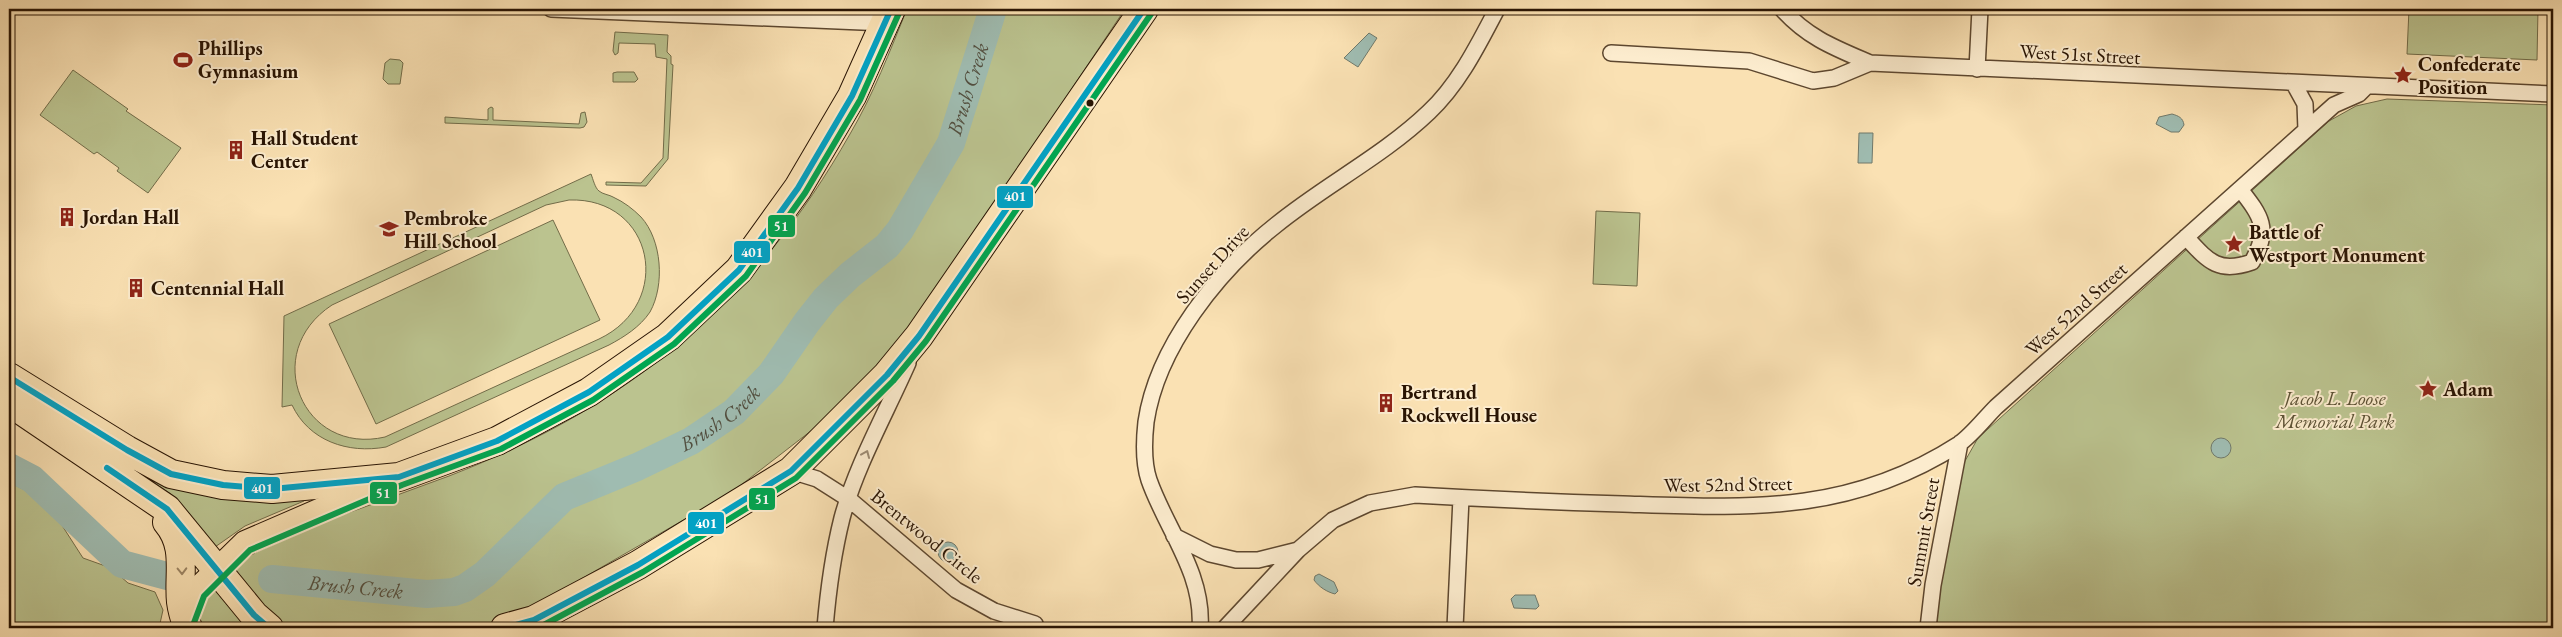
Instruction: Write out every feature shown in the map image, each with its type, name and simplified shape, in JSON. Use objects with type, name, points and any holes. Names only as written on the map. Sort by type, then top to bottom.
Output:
[{"type":"highway","points":[[506,628],[527,624],[638,565],[791,471],[880,382],[919,336],[1144,9]]},
{"type":"highway","points":[[9,377],[171,474],[223,485],[272,489],[399,477],[497,441],[588,392],[668,337],[739,270],[798,188],[852,96],[888,16]]},
{"type":"highway","points":[[9,402],[167,510],[254,615],[269,628]]},
{"type":"highway","points":[[62,437],[84,463],[150,505],[169,524],[180,551],[182,568],[181,602],[185,625]]},
{"type":"main road","points":[[185,625],[196,591],[245,543],[399,477]]},
{"type":"street","points":[[551,9],[888,16]]},
{"type":"street","name":"Sunset Drive","points":[[1200,628],[1198,592],[1190,567],[1148,478],[1144,450],[1151,400],[1161,372],[1184,325],[1232,266],[1276,225],[1402,137],[1431,111],[1467,65],[1497,9]]},
{"type":"street","points":[[1782,9],[1796,24],[1819,42],[1870,63]]},
{"type":"street","points":[[1977,69],[1980,9]]},
{"type":"street","name":"West 51st Street","points":[[1611,53],[1749,61],[1813,81],[1834,78],[1870,63],[2294,84],[2553,94]]},
{"type":"street","points":[[2294,84],[2305,104],[2306,130]]},
{"type":"street","name":"West 52nd Street","points":[[1174,536],[1210,554],[1236,560],[1258,560],[1298,550],[1333,520],[1370,503],[1415,495],[1728,508],[1781,506],[1826,499],[1872,486],[1908,471],[1960,443],[1996,407],[2334,105],[2359,94],[2366,87]]},
{"type":"street","points":[[2186,237],[2206,259],[2219,265],[2235,268],[2252,262],[2260,247],[2262,230],[2258,212],[2240,189]]},
{"type":"street","points":[[825,628],[828,593],[843,517],[860,469],[919,336]]},
{"type":"street","name":"Summit Street","points":[[1928,628],[1933,585],[1960,443]]},
{"type":"street","name":"Brentwood Circle","points":[[791,471],[817,479],[850,500],[956,590],[994,611],[1035,624]]},
{"type":"street","points":[[1455,628],[1462,498]]},
{"type":"street","points":[[1225,628],[1298,550]]},
{"type":"green space","points":[[907,9],[1125,9],[914,325],[877,369],[816,427],[732,492],[517,616],[480,628],[281,628],[232,572],[245,560],[259,550],[291,533],[449,476],[514,448],[575,417],[630,382],[681,342],[729,298],[772,249],[813,194],[850,134],[874,88]]},
{"type":"green space","points":[[2409,9],[2538,9],[2537,60],[2407,54]]},
{"type":"green space","points":[[615,32],[668,35],[667,52],[671,56],[671,64],[673,65],[668,159],[646,186],[606,185],[606,182],[641,183],[663,158],[667,59],[656,57],[655,44],[619,43],[618,53],[615,55],[613,51]]},
{"type":"green space","points":[[390,59],[400,60],[403,63],[400,84],[388,84],[383,79],[385,63]]},
{"type":"green space","points":[[73,70],[128,109],[126,111],[181,148],[148,193],[117,171],[119,168],[97,152],[94,154],[40,115]]},
{"type":"green space","points":[[634,72],[638,79],[635,82],[613,82],[613,73]]},
{"type":"green space","name":"Jacob L. Loose Memorial Park","points":[[2387,99],[2553,105],[2553,628],[1936,628],[1941,582],[1961,468],[1978,438],[2329,121],[2356,106]]},
{"type":"green space","points":[[493,108],[493,120],[579,124],[581,113],[585,112],[587,122],[584,127],[580,128],[445,123],[445,117],[488,120],[488,109]]},
{"type":"green space","points":[[591,174],[599,191],[621,201],[641,217],[648,227],[657,250],[659,276],[655,301],[646,317],[620,339],[386,447],[358,448],[331,442],[309,428],[299,417],[292,405],[282,407],[284,316]],"holes":[[[569,200],[598,204],[620,215],[636,233],[644,255],[645,278],[638,302],[623,323],[599,339],[385,437],[356,439],[332,431],[313,416],[300,396],[295,373],[298,349],[310,325],[332,305],[546,205]]]},
{"type":"green space","points":[[1596,211],[1640,213],[1637,286],[1593,284]]},
{"type":"green space","points":[[553,220],[600,320],[376,424],[329,324]]},
{"type":"green space","points":[[129,467],[304,499],[304,501],[245,526],[215,547],[171,494]]},
{"type":"green space","points":[[9,482],[23,489],[54,513],[83,558],[111,568],[128,583],[155,592],[163,610],[159,628],[9,628]]},
{"type":"green space","points":[[215,589],[220,592],[247,628],[197,628],[199,612],[211,590]]},
{"type":"shaded area","points":[[1369,33],[1377,38],[1358,67],[1344,58]]},
{"type":"shaded area","points":[[2172,114],[2183,121],[2184,125],[2179,132],[2171,132],[2156,124],[2159,117]]},
{"type":"shaded area","points":[[1859,133],[1873,133],[1872,163],[1858,163]]},
{"type":"shaded area","points":[[2221,438],[2228,441],[2231,448],[2228,455],[2221,458],[2214,455],[2211,448],[2214,441]]},
{"type":"shaded area","points":[[948,542],[955,545],[958,552],[955,559],[948,562],[941,559],[938,552],[941,545]]},
{"type":"shaded area","points":[[1319,574],[1334,582],[1338,591],[1335,594],[1323,589],[1316,583],[1314,580],[1315,576]]},
{"type":"shaded area","points":[[1515,595],[1535,595],[1539,606],[1536,609],[1514,608],[1511,599]]},
{"type":"waterway","name":"Brush Creek","points":[[272,579],[427,594],[454,592],[465,588],[485,574],[564,497],[637,467],[691,441],[734,412],[771,374],[826,298],[850,275],[887,246],[900,230],[951,143],[993,9]]},
{"type":"waterway","name":"Brush Creek","points":[[9,467],[32,479],[122,564],[167,576]]},
{"type":"transit line","name":"401","points":[[9,377],[127,450],[171,474],[223,485],[272,489],[399,477],[497,441],[589,392],[668,337],[739,270],[798,188],[852,96],[891,9]]},
{"type":"transit line","name":"401","points":[[505,628],[534,620],[638,565],[791,471],[887,375],[919,336],[1144,9]]},
{"type":"transit line","name":"51","points":[[192,628],[204,596],[250,550],[402,485],[501,449],[593,400],[674,344],[746,276],[805,193],[860,100],[899,13]]},
{"type":"transit line","name":"51","points":[[538,628],[643,572],[796,478],[893,381],[926,341],[1151,14]]},
{"type":"transit line","name":"401","points":[[107,468],[167,509],[254,615],[269,628]]},
{"type":"place","name":"Phillips Gymnasium","points":[[183,60]]},
{"type":"place","name":"Confederate Position","points":[[2403,75]]},
{"type":"place","name":"Hall Student Center","points":[[236,150]]},
{"type":"place","name":"Jordan Hall","points":[[67,217]]},
{"type":"place","name":"Pembroke Hill School","points":[[389,229]]},
{"type":"place","name":"Battle of Westport Monument","points":[[2234,244]]},
{"type":"place","name":"Centennial Hall","points":[[136,288]]},
{"type":"place","name":"Adam","points":[[2428,389]]},
{"type":"place","name":"Bertrand Rockwell House","points":[[1386,403]]}]
